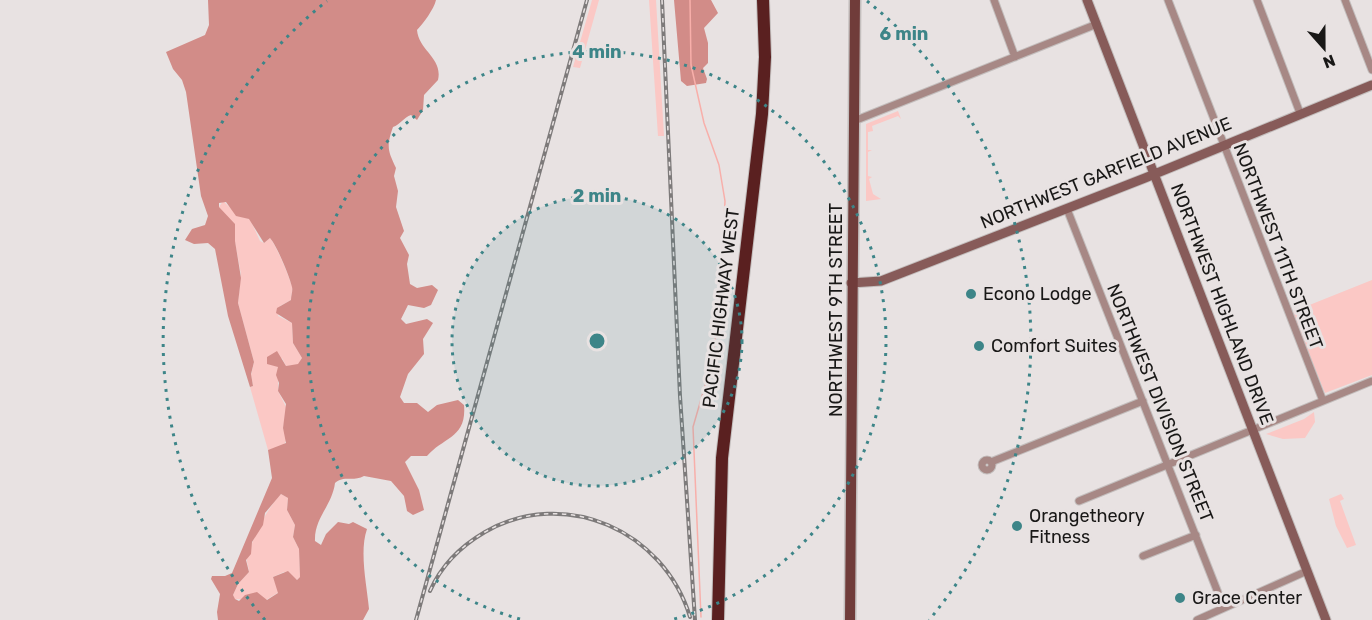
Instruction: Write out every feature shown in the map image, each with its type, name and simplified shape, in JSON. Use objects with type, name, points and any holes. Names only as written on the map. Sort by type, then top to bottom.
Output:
[{"type":"highway","name":"PACIFIC HIGHWAY WEST","points":[[718,620],[722,458],[762,114],[765,57],[763,0]]},
{"type":"main road","name":"NORTHWEST 9TH STREET","points":[[850,620],[855,0]]},
{"type":"street","points":[[994,0],[1015,57]]},
{"type":"street","name":"NORTHWEST HIGHLAND DRIVE","points":[[1087,0],[1326,620]]},
{"type":"street","name":"NORTHWEST 11TH STREET","points":[[1168,0],[1323,401]]},
{"type":"street","points":[[1257,0],[1300,113]]},
{"type":"street","points":[[1345,0],[1372,70]]},
{"type":"street","points":[[854,121],[1097,24]]},
{"type":"street","name":"NORTHWEST GARFIELD AVENUE","points":[[851,283],[881,281],[1067,209],[1372,85]]},
{"type":"street","name":"NORTHWEST DIVISION STREET","points":[[1067,209],[1224,608]]},
{"type":"street","points":[[1079,501],[1372,381]]},
{"type":"street","points":[[991,462],[1143,401]]},
{"type":"street","points":[[1143,556],[1196,535]]},
{"type":"street","points":[[1197,620],[1307,571]]},
{"type":"shaded area","points":[[208,0],[436,0],[428,16],[417,30],[422,44],[437,66],[438,80],[424,95],[423,110],[417,120],[411,115],[406,117],[393,127],[389,139],[390,153],[396,168],[394,176],[398,191],[396,207],[404,231],[400,238],[409,255],[407,264],[410,284],[417,288],[432,285],[438,290],[431,305],[424,308],[408,305],[401,319],[406,324],[427,319],[433,323],[423,339],[424,354],[408,374],[400,397],[404,403],[417,403],[428,412],[437,405],[458,400],[464,405],[464,416],[462,424],[453,436],[427,456],[411,456],[405,462],[419,490],[424,510],[413,515],[407,511],[404,496],[391,481],[364,476],[342,479],[335,483],[317,525],[315,541],[321,545],[326,534],[338,522],[349,524],[353,522],[367,529],[364,558],[369,609],[363,620],[218,620],[220,594],[211,579],[212,576],[225,576],[232,573],[272,478],[268,450],[286,443],[283,428],[286,404],[278,391],[279,383],[276,375],[278,367],[267,364],[267,357],[277,351],[286,366],[298,364],[302,358],[293,343],[292,323],[276,313],[277,308],[291,300],[292,289],[276,247],[270,238],[264,243],[249,219],[236,216],[226,202],[219,203],[219,207],[235,224],[235,241],[241,278],[238,303],[254,362],[251,374],[253,386],[250,387],[228,316],[215,249],[208,243],[194,244],[185,240],[192,229],[205,225],[208,216],[201,196],[186,92],[166,52],[205,35],[209,25]],"holes":[[[281,494],[288,498],[287,510],[295,525],[293,537],[299,549],[300,577],[297,580],[288,571],[273,577],[278,593],[267,600],[257,592],[245,595],[239,601],[233,595],[238,584],[249,572],[246,560],[251,554],[252,542],[263,525],[265,513]]]},
{"type":"shaded area","points":[[592,0],[599,0],[580,68],[573,67]]},
{"type":"shaded area","points":[[649,0],[656,0],[664,136],[658,136]]},
{"type":"shaded area","points":[[674,0],[711,0],[718,13],[704,28],[708,43],[708,63],[703,68],[706,83],[687,86],[681,81]]},
{"type":"shaded area","points":[[898,111],[901,119],[898,116],[872,126],[873,131],[868,132],[868,150],[872,150],[868,152],[868,176],[872,177],[869,179],[873,194],[881,199],[866,201],[866,124]]},
{"type":"shaded area","points":[[223,201],[239,216],[250,219],[260,241],[264,243],[270,238],[292,286],[291,300],[280,306],[278,316],[292,323],[293,343],[302,358],[298,365],[286,366],[282,358],[275,365],[278,367],[278,391],[287,409],[283,428],[287,439],[283,446],[268,450],[250,387],[253,386],[251,375],[254,362],[238,303],[241,274],[234,237],[219,207]]},
{"type":"shaded area","points":[[1372,280],[1372,375],[1325,393],[1292,312]]},
{"type":"shaded area","points":[[1314,412],[1315,422],[1305,438],[1283,439],[1266,434],[1304,419]]},
{"type":"shaded area","points":[[281,494],[288,498],[287,510],[295,525],[293,537],[299,549],[300,577],[297,580],[284,572],[273,577],[279,592],[266,600],[234,599],[233,595],[238,584],[249,572],[247,558],[256,533],[270,507]]},
{"type":"shaded area","points":[[1341,494],[1344,499],[1340,501],[1356,545],[1347,548],[1336,526],[1329,499]]},
{"type":"waterway","points":[[690,0],[691,65],[704,123],[719,165],[725,201],[720,299],[713,358],[693,427],[701,617]]},
{"type":"railway","points":[[416,620],[587,0]]},
{"type":"railway","points":[[662,0],[680,396],[695,620]]},
{"type":"railway","points":[[430,591],[440,573],[453,557],[485,532],[516,519],[547,514],[578,516],[608,525],[635,540],[658,561],[677,587],[690,617]]},
{"type":"place","name":"Econo Lodge","points":[[971,294]]},
{"type":"place","name":"Comfort Suites","points":[[979,346]]},
{"type":"place","name":"Orangetheory Fitness","points":[[1017,526]]},
{"type":"place","name":"Grace Center","points":[[1180,598]]}]
